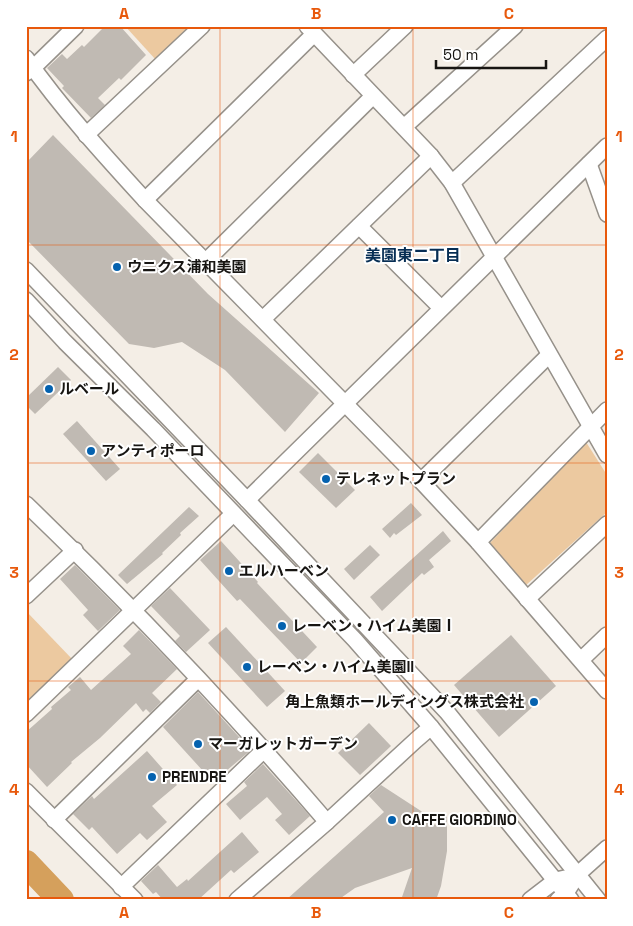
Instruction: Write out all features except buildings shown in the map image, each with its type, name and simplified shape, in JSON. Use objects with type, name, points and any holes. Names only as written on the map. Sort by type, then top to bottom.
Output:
[{"type":"street","points":[[76,26],[29,66],[86,135],[145,200],[421,480],[478,542],[607,691]]},
{"type":"street","points":[[86,135],[202,26]]},
{"type":"street","points":[[353,75],[406,26]]},
{"type":"street","points":[[404,127],[515,26]]},
{"type":"street","points":[[452,183],[607,38],[597,26]]},
{"type":"street","points":[[145,200],[310,30],[431,156],[452,183],[607,454]]},
{"type":"street","points":[[206,261],[373,96]]},
{"type":"street","points":[[247,500],[440,308],[607,146]]},
{"type":"street","points":[[263,319],[431,156]]},
{"type":"street","points":[[589,164],[607,214]]},
{"type":"street","points":[[359,226],[440,308]]},
{"type":"street","points":[[26,270],[447,712],[598,900]]},
{"type":"street","points":[[26,300],[355,640],[431,728],[556,880],[565,898]]},
{"type":"street","points":[[421,480],[549,355]]},
{"type":"street","points":[[478,542],[607,410]]},
{"type":"street","points":[[26,504],[75,550],[265,749],[327,822]]},
{"type":"street","points":[[26,714],[233,514]]},
{"type":"street","points":[[527,599],[607,524]]},
{"type":"street","points":[[26,596],[75,550]]},
{"type":"street","points":[[581,660],[607,636]]},
{"type":"street","points":[[54,820],[198,679]]},
{"type":"street","points":[[237,900],[431,728]]},
{"type":"street","points":[[121,887],[265,749]]},
{"type":"street","points":[[26,791],[135,900]]},
{"type":"street","points":[[565,898],[578,874],[607,848]]},
{"type":"street","points":[[530,900],[556,880],[578,874]]},
{"type":"shaded area","points":[[125,26],[191,26],[156,60]]},
{"type":"shaded area","points":[[586,442],[607,475],[607,512],[525,586],[490,543]]},
{"type":"shaded area","points":[[26,611],[73,660],[26,707]]},
{"type":"waterway","points":[[26,863],[61,900]]},
{"type":"place","name":"ウニクス浦和美園","points":[[117,267]]},
{"type":"place","name":"ルベール","points":[[49,389]]},
{"type":"place","name":"アンティポーロ","points":[[91,451]]},
{"type":"place","name":"テレネットプラン","points":[[326,479]]},
{"type":"place","name":"エルハーベン","points":[[229,571]]},
{"type":"place","name":"レーベン・ハイム美園Ⅰ","points":[[282,626]]},
{"type":"place","name":"レーベン・ハイム美園II","points":[[247,667]]},
{"type":"place","name":"角上魚類ホールディングス株式会社","points":[[534,702]]},
{"type":"place","name":"マーガレットガーデン","points":[[198,744]]},
{"type":"place","name":"PRENDRE","points":[[152,777]]},
{"type":"place","name":"CAFFE GIORDINO","points":[[392,820]]},
{"type":"district","name":"美園東二丁目","points":[[413,255]]}]
